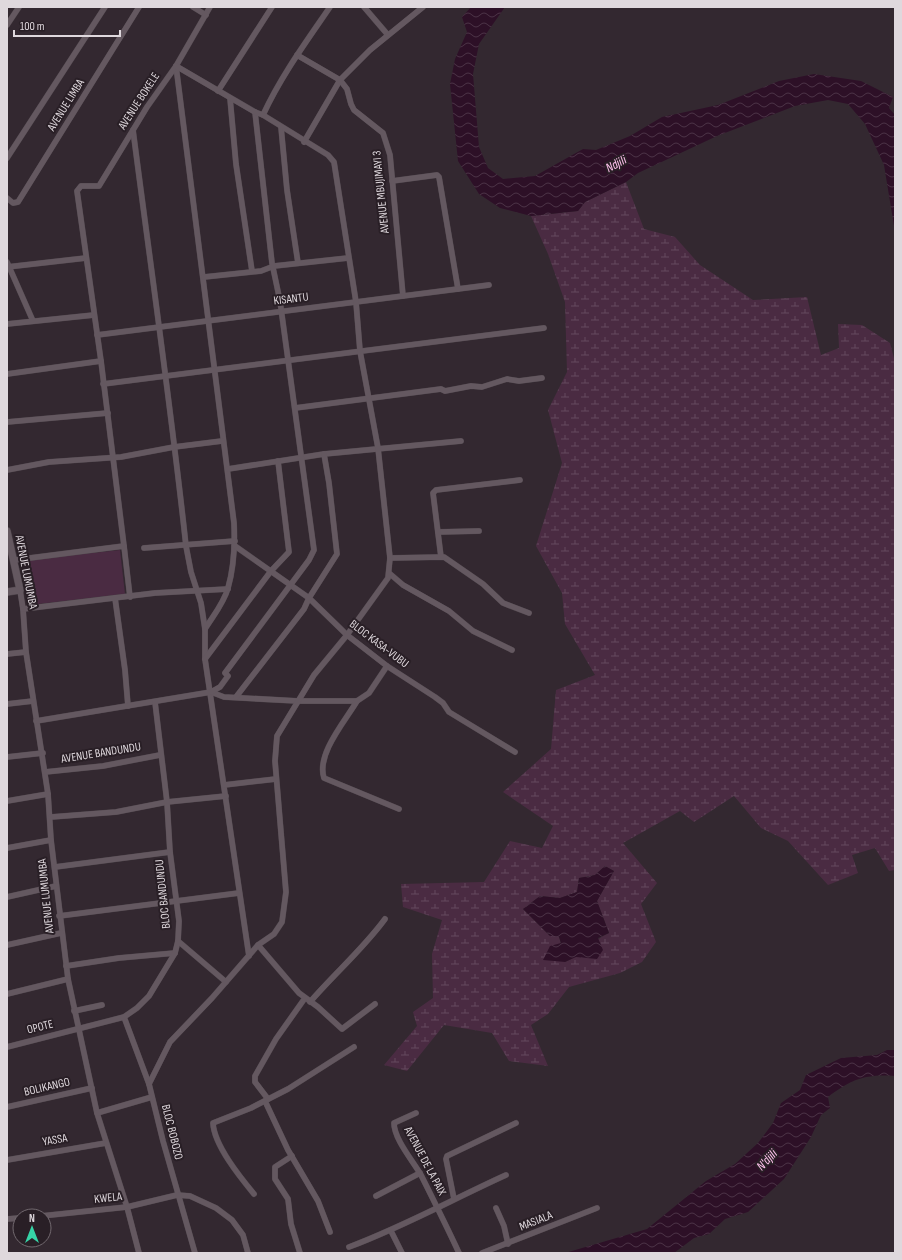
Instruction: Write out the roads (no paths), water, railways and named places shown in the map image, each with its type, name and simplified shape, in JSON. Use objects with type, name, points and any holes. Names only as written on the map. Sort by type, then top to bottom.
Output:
[{"type":"street","points":[[7,25],[19,7]]},
{"type":"street","name":"AVENUE LIMBA","points":[[7,158],[105,7]]},
{"type":"street","name":"AVENUE LIMBA","points":[[7,198],[14,203],[18,202],[139,7]]},
{"type":"street","points":[[193,7],[206,15]]},
{"type":"street","name":"AVENUE BOKELE","points":[[86,258],[77,191],[81,186],[99,186],[158,90],[176,66],[210,7]]},
{"type":"street","points":[[218,91],[272,7]]},
{"type":"street","points":[[263,115],[271,97],[297,55],[330,7]]},
{"type":"street","points":[[364,7],[388,35]]},
{"type":"street","points":[[304,142],[340,80],[370,50],[423,7]]},
{"type":"street","points":[[297,55],[340,80]]},
{"type":"street","points":[[149,1084],[170,1042],[258,945],[274,934],[282,922],[286,892],[276,779],[277,736],[314,675],[347,635],[388,578],[390,558],[378,448],[360,351],[356,302],[334,162],[328,155],[304,142],[263,115],[230,98],[176,66]]},
{"type":"street","points":[[176,66],[216,370],[222,441],[228,469],[235,544],[228,589],[205,629]]},
{"type":"street","name":"AVENUE MBUJIMAYI 3","points":[[340,80],[347,89],[354,110],[383,132],[388,145],[403,296]]},
{"type":"street","points":[[230,98],[236,164],[252,271]]},
{"type":"street","points":[[36,721],[211,692],[220,687],[228,676],[225,673],[309,560],[314,550],[302,457],[274,266],[272,263],[255,112]]},
{"type":"street","points":[[281,127],[287,190],[298,263]]},
{"type":"street","points":[[133,130],[158,328],[166,376],[186,546],[205,629],[206,659],[249,956]]},
{"type":"street","points":[[392,182],[437,175],[439,177],[458,289]]},
{"type":"street","points":[[33,322],[8,266],[86,258],[114,458],[130,597]]},
{"type":"street","points":[[204,277],[261,271],[274,266],[348,258]]},
{"type":"street","name":"KISANTU","points":[[97,335],[489,285]]},
{"type":"street","points":[[7,324],[94,315]]},
{"type":"street","points":[[103,384],[544,328]]},
{"type":"street","points":[[7,374],[101,361]]},
{"type":"street","points":[[294,408],[440,389],[445,391],[471,386],[482,387],[507,379],[520,381],[542,378]]},
{"type":"street","points":[[7,422],[108,413]]},
{"type":"street","points":[[7,470],[49,462],[114,458],[174,447],[222,441]]},
{"type":"street","points":[[228,469],[324,454],[461,441]]},
{"type":"street","points":[[236,697],[304,609],[309,598],[337,554],[329,483],[324,454]]},
{"type":"street","points":[[206,659],[271,571],[287,555],[290,548],[278,461]]},
{"type":"street","points":[[441,557],[433,494],[436,490],[520,480]]},
{"type":"street","points":[[438,532],[479,531]]},
{"type":"street","name":"AVENUE LUMUMBA","points":[[7,532],[20,590],[26,652],[36,721],[43,753],[51,818],[51,840],[59,916],[68,979],[97,1113],[127,1207],[139,1253]]},
{"type":"street","points":[[144,548],[235,544]]},
{"type":"street","name":"BLOC KASA-VUBU","points":[[235,544],[309,598],[347,635],[387,666],[435,696],[443,703],[449,712],[515,752]]},
{"type":"street","points":[[14,560],[124,546]]},
{"type":"street","points":[[390,558],[441,557],[484,584],[503,603],[529,613]]},
{"type":"street","points":[[389,573],[403,585],[449,611],[467,628],[512,650]]},
{"type":"street","points":[[23,609],[155,593],[228,589]]},
{"type":"street","points":[[7,592],[20,590]]},
{"type":"street","points":[[115,598],[125,670],[128,706]]},
{"type":"street","points":[[7,654],[26,652]]},
{"type":"street","points":[[387,666],[368,693],[357,700],[348,718],[331,740],[322,772],[324,778],[399,809]]},
{"type":"street","points":[[211,692],[224,697],[298,701],[357,700]]},
{"type":"street","points":[[7,704],[33,700]]},
{"type":"street","name":"BLOC BANDUNDU","points":[[78,1029],[124,1017],[137,1008],[149,996],[175,953],[178,941],[167,802],[160,755],[155,702]]},
{"type":"street","points":[[7,757],[43,753]]},
{"type":"street","name":"AVENUE BANDUNDU","points":[[45,772],[95,767],[160,755]]},
{"type":"street","points":[[224,785],[276,779]]},
{"type":"street","points":[[7,801],[48,794]]},
{"type":"street","points":[[51,818],[116,812],[167,802],[226,796]]},
{"type":"street","points":[[7,848],[51,840]]},
{"type":"street","points":[[55,867],[170,852]]},
{"type":"street","points":[[7,897],[56,886]]},
{"type":"street","points":[[59,916],[239,893]]},
{"type":"street","points":[[330,1232],[318,1201],[292,1156],[266,1100],[255,1082],[255,1076],[276,1039],[308,1000],[361,949],[385,918]]},
{"type":"street","points":[[7,945],[61,933]]},
{"type":"street","points":[[178,941],[226,982]]},
{"type":"street","points":[[258,945],[289,983],[342,1029],[375,1004]]},
{"type":"street","points":[[66,966],[119,958],[175,953]]},
{"type":"street","points":[[7,994],[68,979]]},
{"type":"street","points":[[74,1011],[102,1005]]},
{"type":"street","name":"BLOC BOBOZO","points":[[124,1017],[149,1084],[177,1195],[195,1253]]},
{"type":"street","name":"OPOTE","points":[[7,1047],[78,1029]]},
{"type":"street","points":[[254,1194],[229,1160],[219,1142],[213,1123],[288,1089],[354,1047]]},
{"type":"street","name":"BOLIKANGO","points":[[7,1107],[92,1088]]},
{"type":"street","points":[[97,1113],[152,1097]]},
{"type":"street","name":"AVENUE DE LA PAIX","points":[[416,1113],[394,1123],[394,1128],[402,1145],[420,1173],[459,1253]]},
{"type":"street","points":[[454,1199],[446,1159],[448,1156],[516,1123]]},
{"type":"street","name":"YASSA","points":[[7,1160],[106,1143]]},
{"type":"street","points":[[292,1156],[275,1167],[274,1174],[276,1182],[281,1186],[288,1199],[291,1224],[300,1253]]},
{"type":"street","points":[[376,1196],[420,1173]]},
{"type":"street","points":[[349,1247],[391,1231],[506,1175]]},
{"type":"street","points":[[177,1195],[190,1196],[216,1208],[227,1216],[240,1229],[248,1253]]},
{"type":"street","name":"KWELA","points":[[52,1215],[127,1207],[177,1195]]},
{"type":"street","points":[[496,1208],[504,1226],[508,1244]]},
{"type":"street","name":"MASIALA","points":[[482,1253],[597,1208]]},
{"type":"street","points":[[391,1231],[402,1253]]},
{"type":"water","name":"Ndjili","points":[[471,7],[505,7],[479,44],[473,74],[479,147],[488,168],[503,179],[535,176],[583,149],[596,150],[630,136],[662,117],[718,105],[779,81],[814,74],[861,81],[893,97],[889,108],[895,115],[895,232],[884,165],[865,124],[848,104],[828,100],[795,106],[717,136],[638,173],[626,182],[585,202],[578,211],[531,216],[500,208],[479,194],[458,161],[450,84],[455,59],[467,32],[462,17]]},
{"type":"water","points":[[605,866],[614,871],[597,901],[609,933],[598,938],[603,950],[597,959],[576,957],[565,962],[543,960],[550,946],[561,943],[559,937],[550,936],[523,909],[540,896],[560,898],[577,892],[579,878],[595,875]]},
{"type":"water","name":"N'djili","points":[[887,1050],[895,1050],[895,1076],[875,1076],[859,1079],[844,1086],[828,1097],[830,1108],[821,1115],[811,1137],[784,1179],[748,1212],[725,1219],[709,1234],[694,1238],[674,1253],[565,1253],[647,1229],[706,1181],[735,1164],[758,1143],[773,1123],[781,1103],[800,1090],[806,1075],[841,1058],[877,1055]]}]
